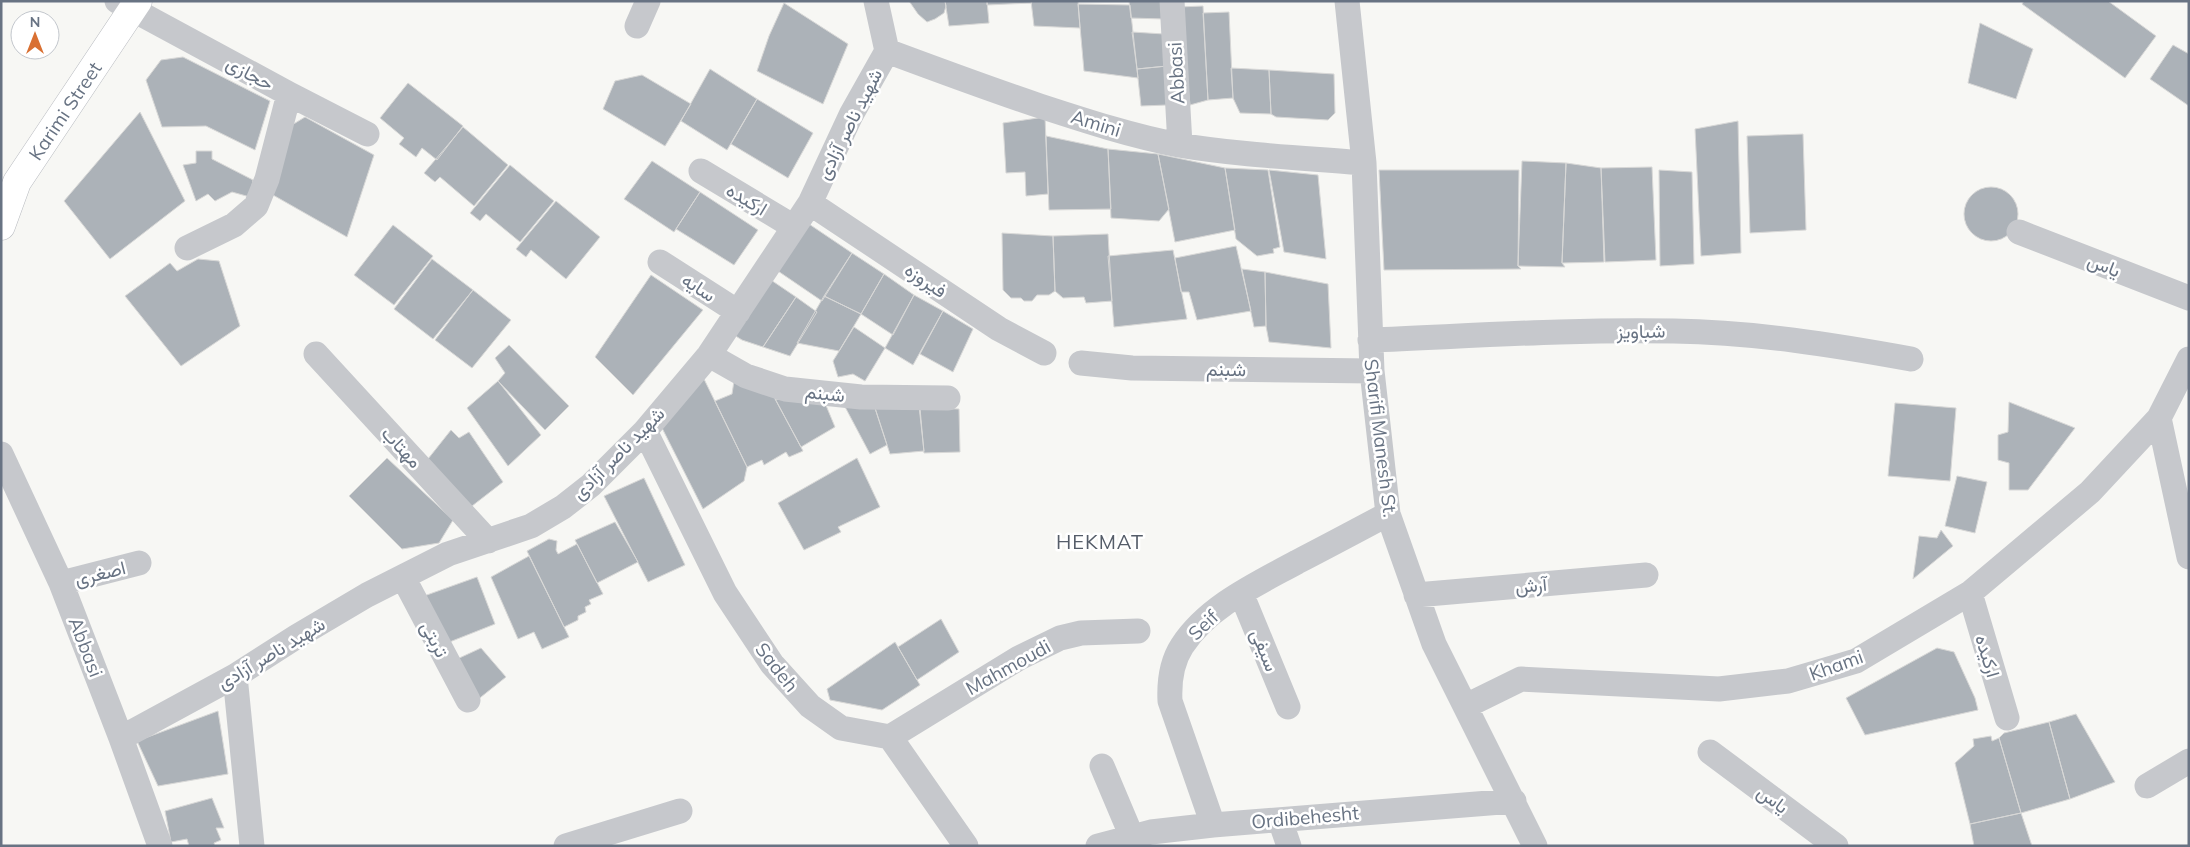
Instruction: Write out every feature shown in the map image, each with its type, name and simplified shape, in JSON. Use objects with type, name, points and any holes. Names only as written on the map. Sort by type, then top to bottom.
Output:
[{"type":"main road","name":"Karimi Street","points":[[1,226],[17,182],[129,4]]},
{"type":"street","points":[[637,26],[648,1]]},
{"type":"street","points":[[876,1],[887,51]]},
{"type":"street","name":"Abbasi","points":[[1172,1],[1180,145]]},
{"type":"street","name":"Sharifi Manesh St.","points":[[1347,1],[1364,163],[1372,371],[1388,514],[1434,644],[1514,801],[1534,846]]},
{"type":"street","name":"حجازی","points":[[129,4],[289,94],[368,134]]},
{"type":"street","name":"Amini","points":[[887,51],[959,79],[1072,117],[1180,145],[1364,163]]},
{"type":"street","name":"شهید ناصر آزادی","points":[[121,738],[235,676],[304,632],[403,577],[448,554],[531,526],[563,507],[591,486],[645,431],[709,355],[810,203],[851,115],[887,51]]},
{"type":"street","points":[[187,248],[234,225],[256,206],[267,179],[289,94]]},
{"type":"street","name":"ارکیده","points":[[701,171],[794,227]]},
{"type":"street","name":"فیروزه","points":[[810,203],[999,329],[1044,353]]},
{"type":"street","name":"یاس","points":[[2019,232],[2189,298]]},
{"type":"street","name":"سایه","points":[[660,262],[738,312]]},
{"type":"street","name":"شباویز","points":[[1370,340],[1546,333],[1675,331],[1816,342],[1911,359]]},
{"type":"street","name":"مهتاب","points":[[316,354],[488,541]]},
{"type":"street","name":"شبنم","points":[[709,355],[746,376],[785,389],[861,397],[948,398]]},
{"type":"street","name":"Khami","points":[[1466,706],[1521,679],[1719,689],[1788,682],[1856,661],[1970,594],[2090,492],[2159,418],[2189,360]]},
{"type":"street","name":"شبنم","points":[[1081,363],[1132,368],[1372,371]]},
{"type":"street","points":[[2159,418],[2189,557]]},
{"type":"street","name":"Sadeh","points":[[645,431],[725,593],[772,664],[810,706],[842,728],[890,737]]},
{"type":"street","name":"Abbasi","points":[[1,454],[61,583],[121,738],[160,846]]},
{"type":"street","name":"Seif","points":[[1213,825],[1170,701],[1169,686],[1172,668],[1182,646],[1205,620],[1241,593],[1388,514]]},
{"type":"street","name":"اصغری","points":[[61,583],[139,563]]},
{"type":"street","name":"آرش","points":[[1416,595],[1646,575]]},
{"type":"street","name":"تربتی","points":[[403,577],[468,700]]},
{"type":"street","name":"سیفی","points":[[1241,593],[1288,707]]},
{"type":"street","name":"ارکیده","points":[[1970,594],[2007,718]]},
{"type":"street","name":"Mahmoudi","points":[[890,737],[1018,658],[1060,638],[1081,633],[1138,631]]},
{"type":"street","points":[[235,676],[252,846]]},
{"type":"street","points":[[890,737],[966,846]]},
{"type":"street","name":"یاس","points":[[1710,752],[1836,846]]},
{"type":"street","points":[[2147,786],[2189,761]]},
{"type":"street","points":[[1102,766],[1132,837]]},
{"type":"street","name":"Ordibehesht","points":[[1098,846],[1151,832],[1213,825],[1378,810],[1514,801]]},
{"type":"street","points":[[566,846],[680,811]]},
{"type":"street","points":[[1280,820],[1289,846]]},
{"type":"building","points":[[909,1],[945,1],[946,6],[944,13],[927,22],[918,14]]},
{"type":"building","points":[[945,1],[987,1],[989,23],[949,26]]},
{"type":"building","points":[[987,1],[1031,1],[1032,3],[987,5]]},
{"type":"building","points":[[1031,1],[1078,1],[1080,28],[1034,26]]},
{"type":"building","points":[[1129,1],[1164,1],[1164,19],[1131,18]]},
{"type":"building","points":[[2024,1],[2108,1],[2156,36],[2125,78],[2022,4]]},
{"type":"building","points":[[784,3],[848,44],[823,104],[757,71],[769,36]]},
{"type":"building","points":[[1078,4],[1130,5],[1138,78],[1084,71]]},
{"type":"building","points":[[1203,6],[1208,100],[1190,105],[1179,7]]},
{"type":"building","points":[[1229,12],[1233,98],[1208,100],[1203,13]]},
{"type":"building","points":[[1980,23],[2033,49],[2016,99],[1968,83]]},
{"type":"building","points":[[1132,32],[1164,34],[1167,66],[1137,69]]},
{"type":"building","points":[[2173,45],[2189,54],[2189,106],[2150,79]]},
{"type":"building","points":[[183,57],[270,101],[255,150],[206,126],[162,127],[146,80],[161,60]]},
{"type":"building","points":[[1167,66],[1167,105],[1141,106],[1137,69]]},
{"type":"building","points":[[1231,68],[1269,70],[1271,114],[1240,113],[1233,98]]},
{"type":"building","points":[[710,69],[757,99],[727,150],[681,121]]},
{"type":"building","points":[[1269,70],[1334,74],[1335,113],[1328,120],[1276,117],[1271,114]]},
{"type":"building","points":[[642,75],[691,104],[665,146],[603,109],[615,81]]},
{"type":"building","points":[[408,83],[463,126],[437,160],[422,148],[416,157],[399,144],[404,138],[380,118]]},
{"type":"building","points":[[757,99],[813,133],[788,178],[731,144]]},
{"type":"building","points":[[140,112],[185,201],[110,259],[64,201]]},
{"type":"building","points":[[305,117],[374,155],[347,237],[273,195],[292,125]]},
{"type":"building","points":[[1045,117],[1048,194],[1026,196],[1025,172],[1006,173],[1003,123]]},
{"type":"building","points":[[1738,121],[1741,253],[1701,256],[1695,129]]},
{"type":"building","points":[[463,127],[508,165],[474,206],[440,177],[435,182],[424,173]]},
{"type":"building","points":[[1803,134],[1806,230],[1750,233],[1747,136]]},
{"type":"building","points":[[1046,136],[1108,149],[1111,209],[1049,210]]},
{"type":"building","points":[[1108,149],[1158,154],[1169,209],[1159,221],[1111,218]]},
{"type":"building","points":[[196,151],[212,151],[212,159],[253,180],[250,197],[232,192],[215,201],[208,194],[196,201],[183,165],[196,163]]},
{"type":"building","points":[[1158,154],[1225,168],[1235,230],[1175,242]]},
{"type":"building","points":[[652,161],[700,192],[674,232],[624,199]]},
{"type":"building","points":[[1522,161],[1566,163],[1562,263],[1565,267],[1518,266]]},
{"type":"building","points":[[1566,163],[1601,168],[1604,262],[1562,263]]},
{"type":"building","points":[[510,165],[554,201],[520,242],[486,214],[480,221],[470,213]]},
{"type":"building","points":[[1652,167],[1656,260],[1605,262],[1601,168]]},
{"type":"building","points":[[1225,168],[1268,170],[1280,247],[1273,249],[1274,253],[1257,256],[1236,239]]},
{"type":"building","points":[[1269,170],[1318,175],[1326,259],[1284,252]]},
{"type":"building","points":[[1379,170],[1519,170],[1518,266],[1521,269],[1384,270]]},
{"type":"building","points":[[1659,170],[1692,172],[1694,264],[1660,266]]},
{"type":"building","points":[[1986,187],[1996,187],[2006,191],[2014,199],[2018,214],[2014,229],[2006,237],[1996,241],[1986,241],[1976,237],[1968,229],[1964,219],[1964,209],[1968,199],[1976,191]]},
{"type":"building","points":[[700,192],[758,230],[734,265],[676,229]]},
{"type":"building","points":[[556,201],[600,237],[566,279],[531,250],[526,257],[516,249]]},
{"type":"building","points":[[806,222],[852,253],[822,301],[775,269]]},
{"type":"building","points":[[393,225],[433,256],[394,305],[354,275]]},
{"type":"building","points":[[1002,233],[1053,236],[1055,291],[1049,295],[1037,295],[1032,301],[1024,301],[1021,298],[1011,298],[1003,290]]},
{"type":"building","points":[[1108,234],[1112,301],[1086,303],[1084,297],[1063,298],[1055,291],[1053,236]]},
{"type":"building","points":[[1236,246],[1251,311],[1197,320],[1189,292],[1181,292],[1175,258]]},
{"type":"building","points":[[1173,250],[1187,319],[1114,327],[1108,256]]},
{"type":"building","points":[[852,253],[884,274],[861,314],[824,296]]},
{"type":"building","points":[[198,259],[219,261],[240,326],[181,366],[125,296],[170,263],[177,271]]},
{"type":"building","points":[[432,259],[473,290],[433,339],[394,309]]},
{"type":"building","points":[[1242,269],[1265,272],[1266,326],[1254,327]]},
{"type":"building","points":[[1265,272],[1328,284],[1331,348],[1269,342],[1266,326]]},
{"type":"building","points":[[884,274],[914,295],[893,335],[861,314]]},
{"type":"building","points":[[651,275],[703,310],[633,395],[595,357]]},
{"type":"building","points":[[768,278],[796,297],[763,347],[742,340],[731,333]]},
{"type":"building","points":[[473,290],[511,320],[472,368],[435,340]]},
{"type":"building","points":[[914,295],[943,311],[913,365],[885,348]]},
{"type":"building","points":[[824,296],[861,314],[839,351],[797,343]]},
{"type":"building","points":[[796,297],[817,312],[790,356],[763,347]]},
{"type":"building","points":[[943,311],[973,329],[953,372],[920,354]]},
{"type":"building","points":[[854,327],[885,348],[865,381],[853,374],[838,377],[833,361]]},
{"type":"building","points":[[509,345],[569,406],[545,430],[498,381],[505,373],[495,358]]},
{"type":"building","points":[[703,377],[747,467],[744,481],[703,509],[661,426]]},
{"type":"building","points":[[498,381],[541,435],[508,466],[467,408]]},
{"type":"building","points":[[734,381],[771,391],[803,451],[789,457],[786,452],[764,465],[762,460],[747,467],[715,401],[732,394]]},
{"type":"building","points":[[775,399],[825,403],[835,427],[801,447]]},
{"type":"building","points":[[2009,402],[2075,428],[2028,490],[2009,490],[2009,463],[1998,460],[1998,435],[2008,432]]},
{"type":"building","points":[[843,403],[874,405],[887,445],[870,454]]},
{"type":"building","points":[[1895,403],[1956,408],[1950,481],[1888,476]]},
{"type":"building","points":[[874,405],[919,406],[924,451],[890,454]]},
{"type":"building","points":[[920,408],[959,409],[960,452],[924,453]]},
{"type":"building","points":[[451,430],[459,438],[469,432],[503,482],[463,513],[420,469]]},
{"type":"building","points":[[387,458],[453,520],[439,543],[402,549],[349,496]]},
{"type":"building","points":[[857,458],[880,507],[838,527],[841,532],[804,550],[778,503]]},
{"type":"building","points":[[1957,476],[1987,482],[1975,533],[1945,526]]},
{"type":"building","points":[[644,478],[685,565],[648,582],[604,496]]},
{"type":"building","points":[[615,522],[638,562],[597,583],[575,540]]},
{"type":"building","points":[[1941,530],[1953,546],[1913,579],[1919,536],[1937,538]]},
{"type":"building","points":[[549,539],[557,541],[556,550],[558,554],[577,544],[603,594],[589,600],[591,604],[585,607],[586,612],[578,616],[578,620],[564,627],[527,551]]},
{"type":"building","points":[[529,556],[569,637],[542,649],[534,632],[518,639],[491,577]]},
{"type":"building","points":[[477,577],[495,624],[447,643],[424,596]]},
{"type":"building","points":[[941,619],[959,652],[917,680],[898,647]]},
{"type":"building","points":[[895,642],[920,685],[882,710],[830,700],[827,689]]},
{"type":"building","points":[[481,648],[506,677],[476,701],[455,660]]},
{"type":"building","points":[[1937,648],[1954,652],[1975,698],[1978,710],[1865,735],[1846,698]]},
{"type":"building","points":[[218,711],[228,774],[158,786],[137,741]]},
{"type":"building","points":[[2076,714],[2115,782],[2070,799],[2049,722]]},
{"type":"building","points":[[2049,722],[2070,799],[2021,813],[1999,738],[2004,733]]},
{"type":"building","points":[[1991,736],[1992,741],[1999,738],[2021,813],[1970,824],[1955,763],[1974,746],[1973,739]]},
{"type":"building","points":[[212,798],[224,828],[216,828],[221,840],[214,843],[215,846],[189,846],[187,839],[171,842],[165,811]]},
{"type":"building","points":[[2021,813],[2032,846],[1974,846],[1970,824]]},
{"type":"district","name":"HEKMAT","points":[[1100,541]]}]
